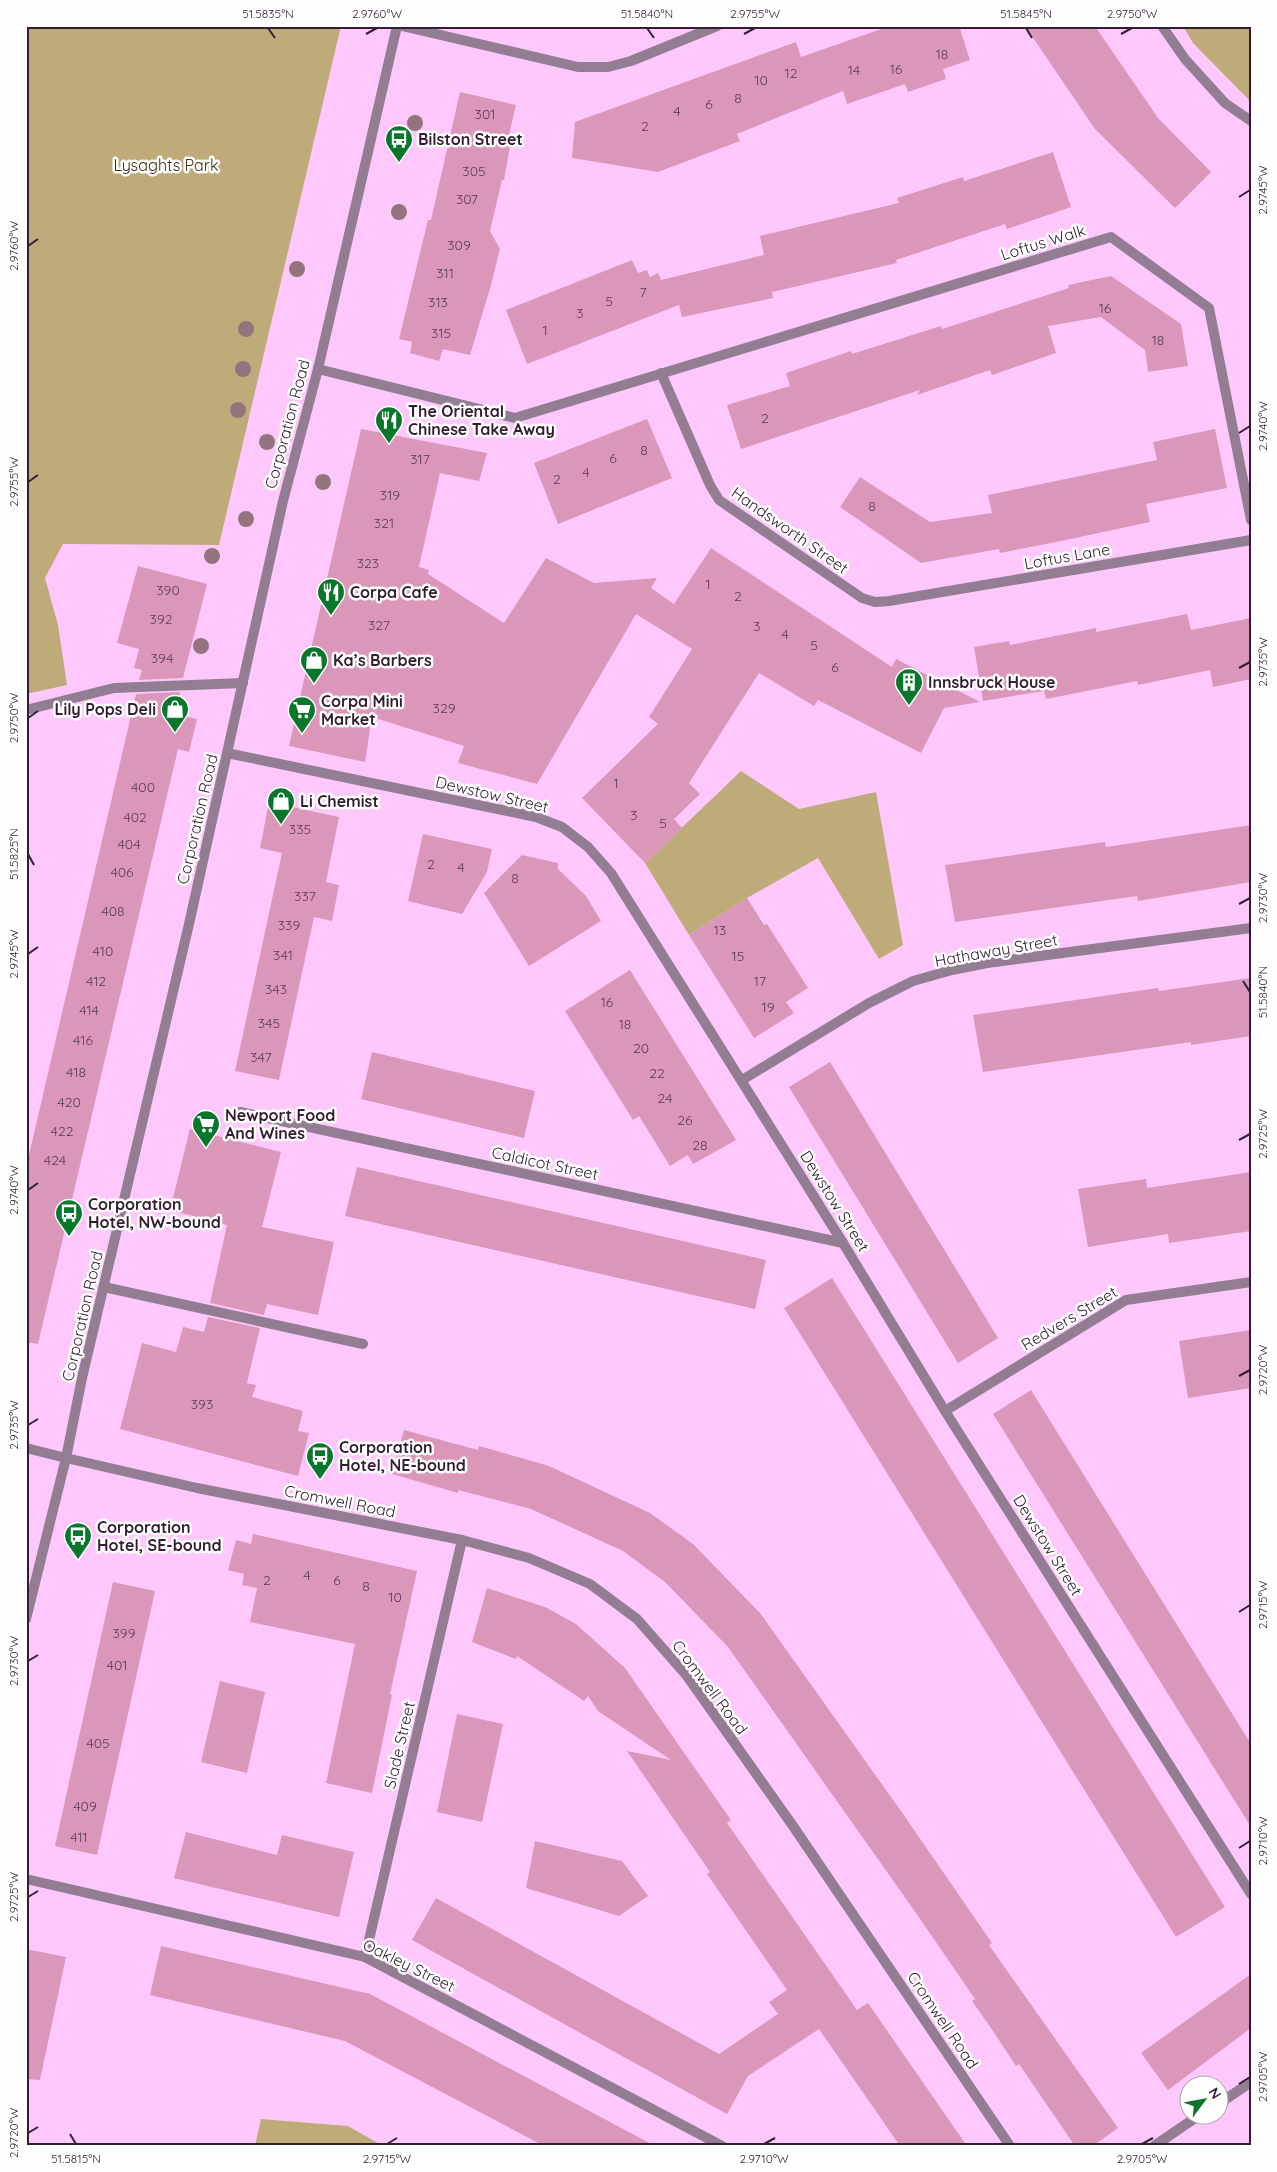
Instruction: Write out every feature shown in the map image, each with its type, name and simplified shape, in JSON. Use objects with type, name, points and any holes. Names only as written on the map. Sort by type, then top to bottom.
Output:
[{"type":"street","name":"Corporation Road","points":[[26,1619],[66,1458],[82,1378],[227,753],[283,501],[318,370],[397,26]]},
{"type":"street","points":[[402,26],[578,66],[608,68],[631,61],[717,26]]},
{"type":"street","points":[[1162,26],[1185,58],[1225,103],[1251,121]]},
{"type":"street","name":"Loftus Walk","points":[[661,373],[1111,237],[1210,308],[1251,520]]},
{"type":"street","points":[[318,370],[515,418],[661,373]]},
{"type":"street","name":"Handsworth Street","points":[[661,373],[710,485],[719,500],[862,598],[875,602],[889,601]]},
{"type":"street","name":"Loftus Lane","points":[[889,601],[1251,540]]},
{"type":"street","points":[[26,710],[114,688],[243,683]]},
{"type":"street","name":"Dewstow Street","points":[[227,753],[536,817],[562,827],[588,847],[611,873],[844,1242],[945,1410],[1251,1894]]},
{"type":"street","name":"Hathaway Street","points":[[742,1080],[869,1003],[913,981],[987,963],[1251,928]]},
{"type":"street","name":"Caldicot Street","points":[[240,1112],[844,1242]]},
{"type":"street","name":"Redvers Street","points":[[945,1410],[1126,1300],[1251,1282]]},
{"type":"street","points":[[104,1287],[363,1344]]},
{"type":"street","name":"Cromwell Road","points":[[26,1448],[197,1488],[462,1540],[529,1558],[590,1584],[637,1620],[687,1676],[793,1826],[1010,2146]]},
{"type":"street","name":"Slade Street","points":[[365,1957],[462,1540]]},
{"type":"street","name":"Oakley Street","points":[[26,1880],[365,1957],[722,2146]]},
{"type":"street","points":[[1230,2096],[1251,2082]]},
{"type":"street","points":[[1154,2146],[1186,2124]]},
{"type":"green space","name":"Lysaghts Park","points":[[26,26],[341,26],[219,545],[63,544],[45,578],[58,625],[67,685],[26,694]]},
{"type":"green space","points":[[1183,26],[1251,26],[1251,102],[1193,43]]},
{"type":"green space","points":[[741,771],[799,809],[876,792],[903,945],[879,959],[818,858],[747,898],[689,935],[645,863]]},
{"type":"green space","points":[[261,2119],[348,2126],[383,2146],[255,2146]]},
{"type":"building","points":[[890,26],[959,26],[970,60],[943,69],[946,79],[908,92],[905,84],[847,104],[843,91],[737,134],[740,141],[658,172],[572,158],[575,122],[796,42],[801,57]]},
{"type":"building","points":[[1025,26],[1095,26],[1158,118],[1211,172],[1175,208],[1095,129]]},
{"type":"building","points":[[460,92],[516,105],[509,135],[512,135],[504,180],[502,180],[490,231],[500,249],[470,355],[443,349],[439,361],[410,353],[412,342],[399,339],[428,220],[431,220]]},
{"type":"building","points":[[1053,152],[1071,207],[1007,229],[1005,224],[896,260],[897,263],[772,292],[773,298],[682,317],[679,305],[527,364],[506,310],[632,260],[638,273],[647,270],[650,277],[658,273],[661,280],[764,255],[760,236],[899,203],[897,198],[963,177],[964,181]]},
{"type":"building","points":[[1111,276],[1181,324],[1188,366],[1148,372],[1145,350],[1101,317],[1048,326],[1056,353],[992,375],[990,370],[917,395],[920,390],[741,449],[727,405],[790,386],[786,373],[851,351],[852,354],[941,326],[942,329],[1069,288],[1068,285]]},
{"type":"building","points":[[647,419],[672,478],[558,524],[534,463]]},
{"type":"building","points":[[361,429],[487,453],[479,481],[440,473],[419,567],[429,570],[428,574],[504,623],[546,558],[594,583],[657,578],[651,588],[674,604],[711,548],[892,667],[896,659],[980,702],[944,708],[921,753],[818,700],[814,706],[759,673],[689,783],[700,794],[674,819],[682,828],[645,863],[582,798],[658,724],[649,717],[692,649],[636,614],[537,784],[458,763],[464,746],[372,717],[365,762],[289,746]]},
{"type":"building","points":[[1215,429],[1227,488],[1146,504],[1150,522],[1061,541],[1000,553],[999,549],[921,563],[840,507],[860,477],[930,522],[992,513],[988,495],[1157,460],[1153,442]]},
{"type":"building","points":[[138,566],[207,584],[183,678],[139,680],[142,670],[134,668],[139,649],[117,643]]},
{"type":"building","points":[[1187,614],[1191,630],[1251,618],[1251,679],[1213,687],[1210,670],[1138,685],[1137,681],[1046,699],[1044,691],[983,701],[974,647],[1009,641],[1010,645],[1096,628],[1096,632]]},
{"type":"building","points":[[180,692],[174,714],[197,719],[189,752],[178,749],[38,1344],[26,1342],[26,1168],[136,694]]},
{"type":"building","points":[[269,802],[339,817],[326,882],[339,885],[332,921],[314,917],[279,1080],[235,1071],[282,853],[260,848]]},
{"type":"building","points":[[1251,825],[1251,882],[1138,901],[1137,896],[955,922],[945,865],[1105,842],[1106,847]]},
{"type":"building","points":[[423,834],[492,849],[487,872],[462,914],[408,901]]},
{"type":"building","points":[[522,855],[558,863],[558,869],[586,896],[601,921],[529,966],[484,893]]},
{"type":"building","points":[[747,898],[764,925],[767,924],[808,988],[786,1002],[794,1013],[754,1038],[689,935]]},
{"type":"building","points":[[630,970],[736,1140],[693,1164],[688,1155],[670,1166],[639,1116],[633,1120],[565,1011]]},
{"type":"building","points":[[1251,978],[1251,1036],[1191,1045],[1191,1042],[983,1072],[973,1015],[1158,988],[1159,991]]},
{"type":"building","points":[[372,1052],[535,1091],[524,1138],[361,1099]]},
{"type":"building","points":[[830,1062],[998,1338],[958,1363],[789,1087]]},
{"type":"building","points":[[190,1129],[281,1152],[262,1227],[334,1242],[318,1315],[267,1304],[264,1315],[210,1303],[227,1225],[170,1210]]},
{"type":"building","points":[[357,1167],[766,1260],[755,1309],[345,1216]]},
{"type":"building","points":[[1251,1172],[1251,1231],[1169,1243],[1168,1234],[1088,1247],[1078,1189],[1146,1179],[1147,1188]]},
{"type":"building","points":[[832,1278],[1225,1907],[1176,1937],[784,1308]]},
{"type":"building","points":[[208,1317],[260,1328],[247,1383],[256,1385],[252,1397],[303,1411],[298,1431],[309,1433],[298,1476],[120,1429],[142,1343],[176,1352],[183,1327],[204,1332]]},
{"type":"building","points":[[1251,1330],[1251,1388],[1188,1398],[1179,1341]]},
{"type":"building","points":[[1031,1390],[1251,1744],[1251,1827],[993,1414]]},
{"type":"building","points":[[404,1430],[478,1450],[479,1446],[549,1466],[650,1513],[693,1544],[760,1613],[901,1811],[992,1943],[989,1945],[1118,2128],[1093,2146],[1075,2146],[1019,2064],[1016,2066],[972,2001],[975,1999],[916,1913],[728,1647],[665,1582],[623,1551],[531,1509],[458,1490],[458,1493],[392,1474]]},
{"type":"building","points":[[253,1534],[417,1571],[390,1694],[392,1695],[372,1793],[326,1783],[355,1644],[250,1622],[257,1588],[242,1585],[244,1574],[228,1570],[236,1540],[251,1544]]},
{"type":"building","points":[[113,1582],[155,1591],[97,1855],[55,1846]]},
{"type":"building","points":[[487,1588],[545,1607],[576,1624],[625,1668],[731,1820],[727,1823],[857,2010],[868,2003],[967,2146],[900,2146],[819,2029],[748,2076],[727,2114],[412,1940],[436,1898],[719,2054],[778,2014],[769,2002],[787,1990],[707,1874],[710,1872],[627,1751],[671,1760],[598,1711],[588,1696],[584,1701],[517,1656],[516,1659],[472,1642]]},
{"type":"building","points":[[220,1681],[265,1692],[247,1773],[201,1762]]},
{"type":"building","points":[[457,1714],[503,1724],[482,1822],[437,1812]]},
{"type":"building","points":[[186,1832],[277,1855],[282,1835],[354,1852],[339,1917],[174,1878]]},
{"type":"building","points":[[535,1841],[622,1861],[648,1896],[619,1916],[526,1888]]},
{"type":"building","points":[[161,1946],[370,1994],[655,2146],[544,2146],[345,2041],[150,1995]]},
{"type":"building","points":[[26,1949],[66,1957],[40,2080],[26,2079]]},
{"type":"building","points":[[1251,1974],[1251,2028],[1189,2074],[1180,2074],[1180,2081],[1168,2090],[1141,2053]]},
{"type":"place","name":"Bilston Street","points":[[399,163]]},
{"type":"place","name":"The Oriental Chinese Take Away","points":[[389,444]]},
{"type":"place","name":"Corpa Cafe","points":[[331,616]]},
{"type":"place","name":"Ka’s Barbers","points":[[314,684]]},
{"type":"place","name":"Innsbruck House","points":[[909,706]]},
{"type":"place","name":"Lily Pops Deli","points":[[175,733]]},
{"type":"place","name":"Corpa Mini Market","points":[[302,734]]},
{"type":"place","name":"Li Chemist","points":[[281,825]]},
{"type":"place","name":"Newport Food And Wines","points":[[206,1148]]},
{"type":"place","name":"Corporation Hotel, NW-bound","points":[[69,1237]]},
{"type":"place","name":"Corporation Hotel, NE-bound","points":[[320,1480]]},
{"type":"place","name":"Corporation Hotel, SE-bound","points":[[78,1560]]}]
